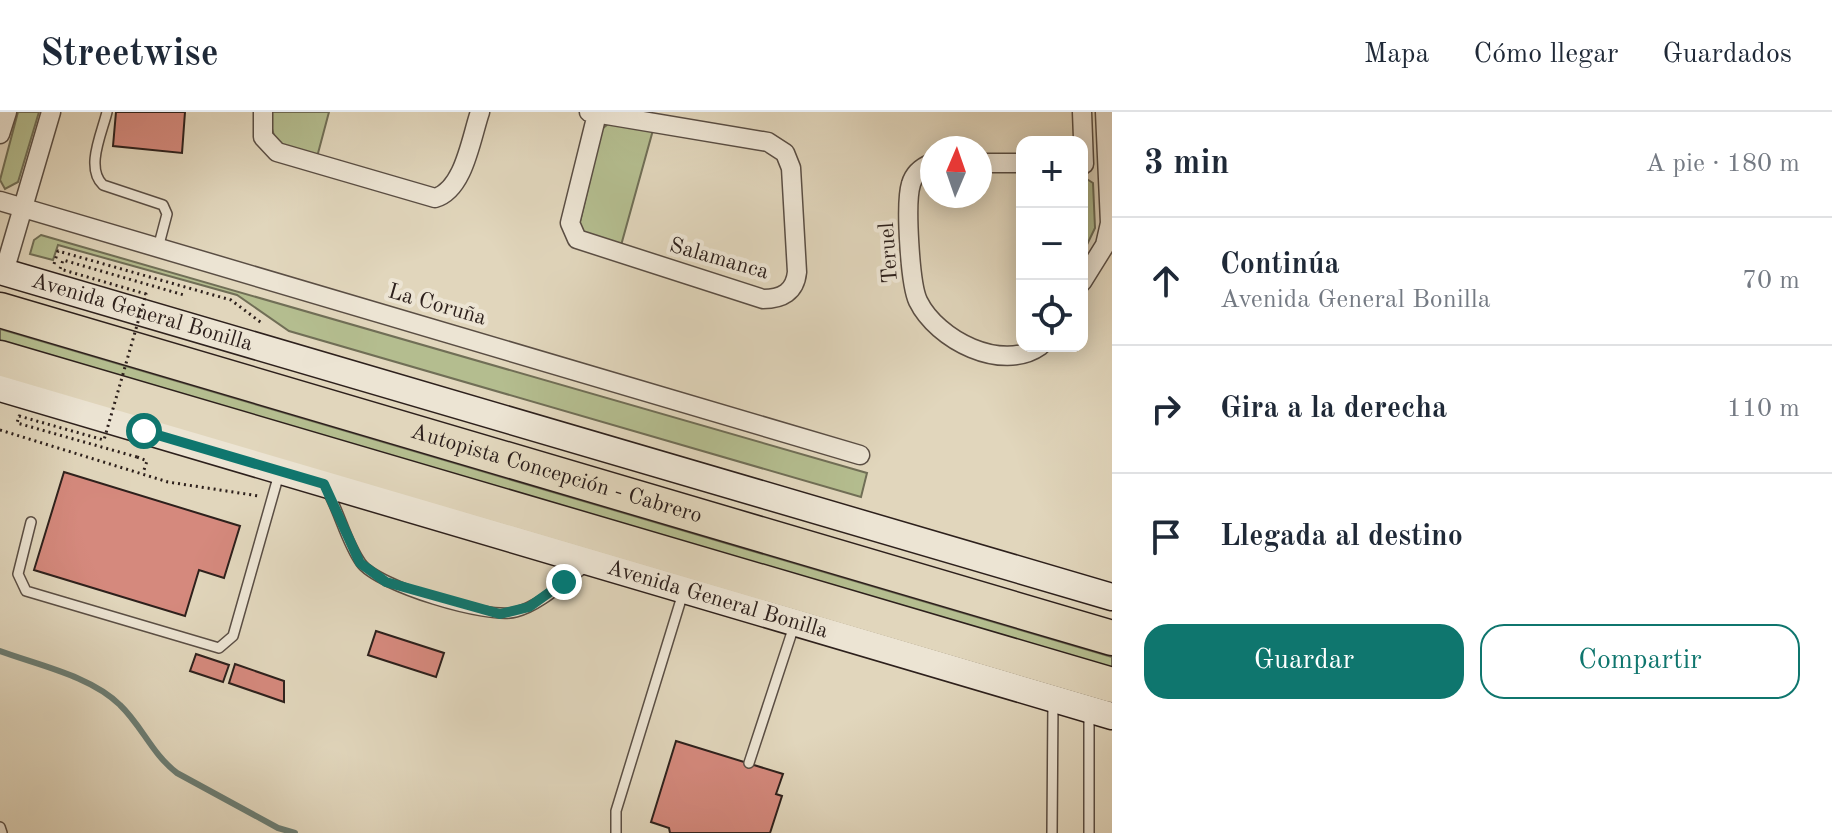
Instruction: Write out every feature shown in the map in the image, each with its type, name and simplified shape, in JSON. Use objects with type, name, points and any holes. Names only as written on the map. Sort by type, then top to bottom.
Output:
[{"type":"highway","name":"Autopista Concepción - Cabrero","points":[[0,310],[1112,638]]},
{"type":"highway","name":"Autopista Concepción - Cabrero","points":[[0,358],[1104,704]]},
{"type":"street","points":[[0,134],[7,112]]},
{"type":"street","points":[[2,272],[51,112]]},
{"type":"street","points":[[263,112],[263,137],[277,152],[435,198],[448,193],[456,183],[480,112]]},
{"type":"street","points":[[1082,112],[1082,136]]},
{"type":"street","points":[[1083,280],[1109,232],[1105,112]]},
{"type":"street","name":"Salamanca","points":[[593,113],[768,142],[780,148],[791,168],[797,272],[793,288],[781,296],[763,299],[577,239],[570,223],[593,113]]},
{"type":"street","points":[[1088,164],[1109,162]]},
{"type":"street","points":[[992,163],[1016,163]]},
{"type":"street","name":"Teruel","points":[[920,170],[910,186],[912,273],[918,301],[936,325],[986,354],[1013,357],[1025,352]]},
{"type":"street","name":"La Coruña","points":[[0,201],[860,455]]},
{"type":"street","name":"Avenida General Bonilla","points":[[2,272],[1112,597]]},
{"type":"street","name":"Avenida General Bonilla","points":[[0,388],[1052,699],[1104,704]]},
{"type":"lane","points":[[107,112],[94,165],[96,178],[103,185],[163,205],[167,214],[158,248]]},
{"type":"lane","points":[[31,522],[18,574],[26,591],[219,648],[233,636],[280,471]]},
{"type":"lane","points":[[324,484],[355,553],[367,571],[386,582],[482,611],[510,613],[529,607],[591,563]]},
{"type":"lane","points":[[616,833],[616,811],[684,590]]},
{"type":"lane","points":[[749,763],[795,623]]},
{"type":"lane","points":[[1052,699],[1052,833]]},
{"type":"lane","points":[[1089,833],[1104,704]]},
{"type":"lane","points":[[0,827],[2,833]]},
{"type":"path","points":[[143,474],[147,461],[17,423],[19,416],[104,440],[146,294],[60,269],[63,260],[184,295]]},
{"type":"path","points":[[0,430],[182,485],[272,497]]},
{"type":"green space","points":[[18,112],[39,112],[18,182],[5,189],[0,180]]},
{"type":"green space","points":[[270,112],[329,112],[317,157],[282,145],[273,134]]},
{"type":"green space","points":[[608,124],[653,130],[620,249],[578,230],[602,129]]},
{"type":"green space","points":[[1088,180],[1093,183],[1095,228],[1088,243]]},
{"type":"green space","points":[[41,235],[867,473],[861,497],[289,331],[237,295],[58,245],[53,260],[30,254],[34,240]]},
{"type":"green space","points":[[0,329],[1112,657],[1112,670],[0,344]]},
{"type":"building","points":[[116,112],[185,112],[182,153],[113,146]]},
{"type":"building","points":[[64,472],[240,526],[224,578],[199,570],[185,616],[34,570]]},
{"type":"building","points":[[376,631],[444,653],[436,677],[368,655]]},
{"type":"building","points":[[196,654],[229,665],[223,682],[190,671]]},
{"type":"building","points":[[235,664],[284,681],[284,702],[229,683]]},
{"type":"building","points":[[676,741],[783,774],[776,794],[782,796],[770,833],[670,833],[669,828],[651,822]]},
{"type":"waterway","points":[[0,651],[94,686],[120,705],[177,773],[278,828],[295,833]]},
{"type":"route","points":[[144,431],[324,484],[360,563],[386,582],[500,614],[529,607],[564,582]]}]
